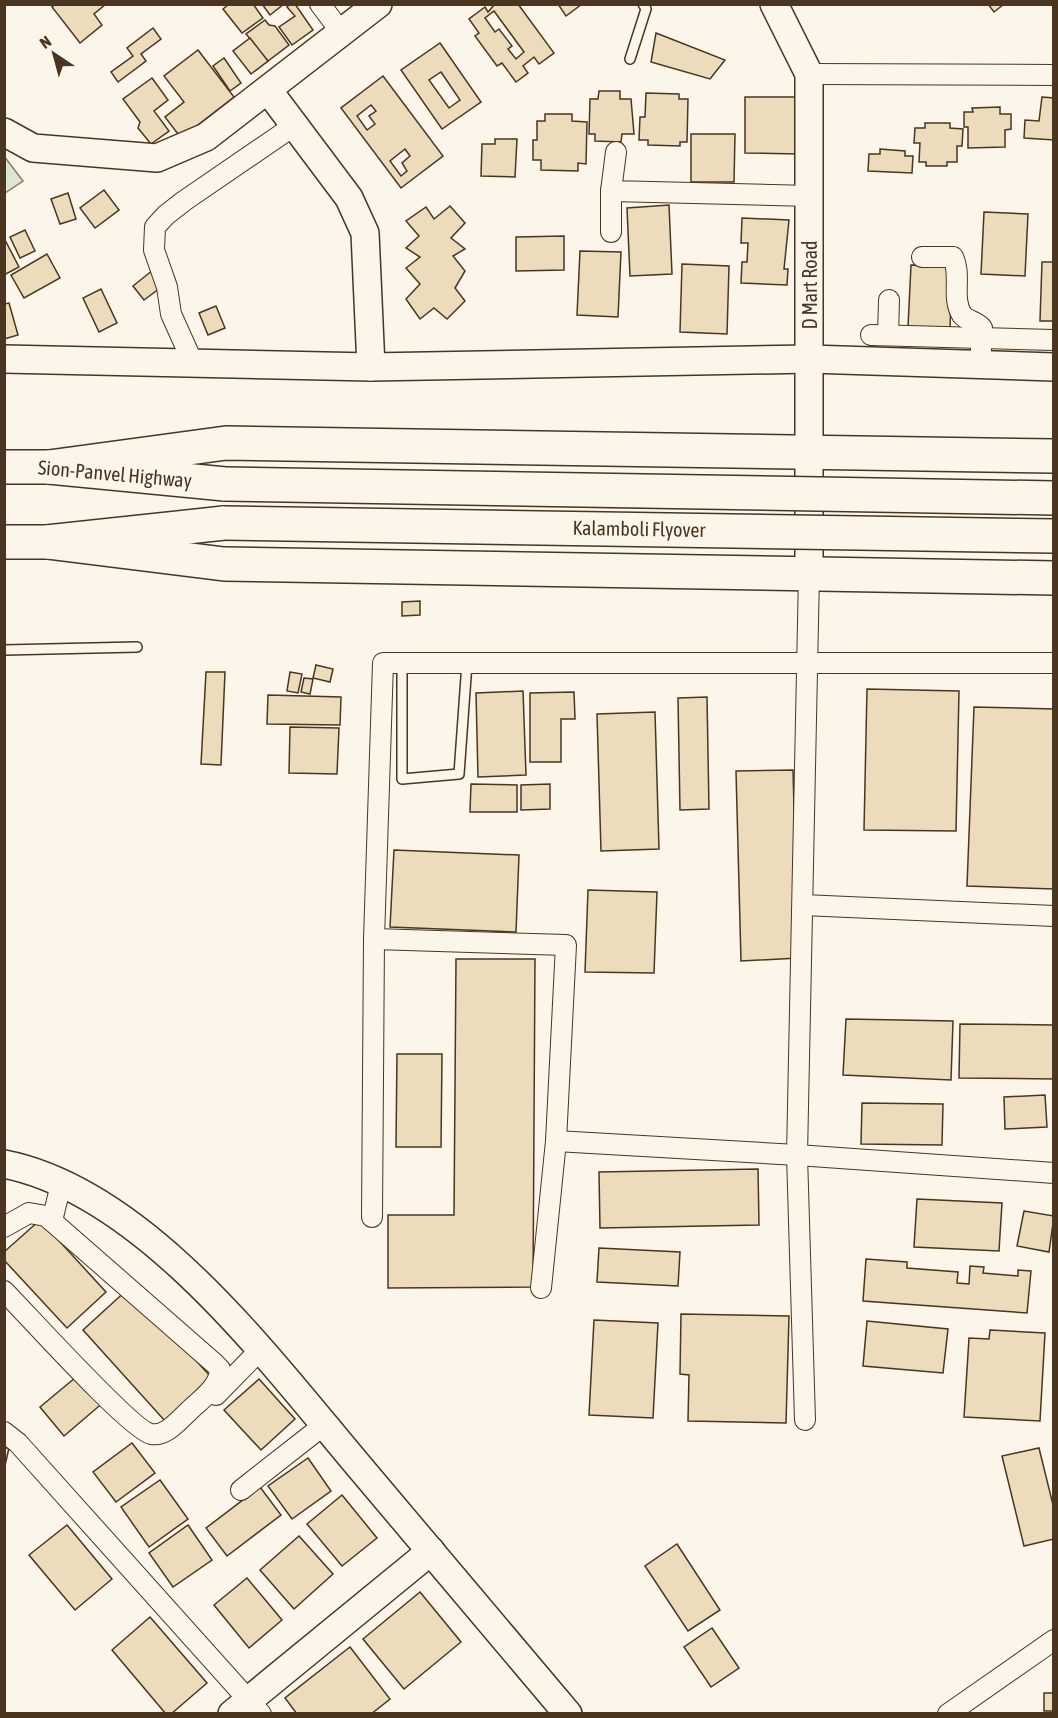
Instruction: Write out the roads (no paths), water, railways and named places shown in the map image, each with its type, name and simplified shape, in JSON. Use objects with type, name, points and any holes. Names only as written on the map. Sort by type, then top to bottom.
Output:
[{"type":"highway","points":[[49,467],[226,443],[1053,456]]},
{"type":"highway","name":"Sion-Panvel Highway","points":[[4,467],[49,467],[225,484]]},
{"type":"highway","name":"Kalamboli Flyover","points":[[225,484],[1053,498]]},
{"type":"highway","name":"Kalamboli Flyover","points":[[48,542],[224,522],[1053,536]]},
{"type":"highway","points":[[4,542],[48,542],[224,564],[1053,578]]},
{"type":"street","points":[[320,4],[341,32]]},
{"type":"street","points":[[4,132],[33,148],[158,158],[206,137],[378,4]]},
{"type":"street","name":"D Mart Road","points":[[774,4],[809,74],[809,574]]},
{"type":"street","points":[[809,74],[1053,75]]},
{"type":"street","points":[[268,90],[349,198],[365,233],[371,367]]},
{"type":"street","points":[[193,363],[171,314],[167,287],[154,250],[155,227],[184,201],[295,125]]},
{"type":"street","points":[[611,232],[611,191],[616,152]]},
{"type":"street","points":[[611,191],[810,196]]},
{"type":"street","points":[[922,257],[953,257],[957,265],[957,301],[963,317],[982,328],[979,364]]},
{"type":"street","points":[[889,300],[879,335],[1053,340]]},
{"type":"street","points":[[4,359],[371,367],[810,359],[1053,367]]},
{"type":"street","points":[[805,1420],[798,1155],[809,574]]},
{"type":"street","points":[[372,1217],[374,939],[383,663],[1053,663]]},
{"type":"street","points":[[803,905],[1053,916]]},
{"type":"street","points":[[374,939],[566,945],[556,1141],[541,1288]]},
{"type":"street","points":[[556,1141],[1053,1173]]},
{"type":"street","points":[[4,1164],[62,1180],[153,1243],[217,1300],[568,1713]]},
{"type":"street","points":[[52,1221],[62,1180]]},
{"type":"street","points":[[4,1227],[29,1213],[46,1216],[220,1369],[220,1377],[214,1387],[166,1432],[154,1435],[144,1432],[122,1413],[4,1291]]},
{"type":"street","points":[[204,1408],[260,1350]]},
{"type":"street","points":[[241,1490],[324,1425]]},
{"type":"street","points":[[4,1432],[28,1454],[248,1709],[431,1551]]},
{"type":"street","points":[[948,1713],[1053,1640]]},
{"type":"lane","points":[[630,59],[646,9],[643,4]]},
{"type":"lane","points":[[4,650],[137,647]]},
{"type":"lane","points":[[402,663],[402,779],[459,774],[467,663]]}]
